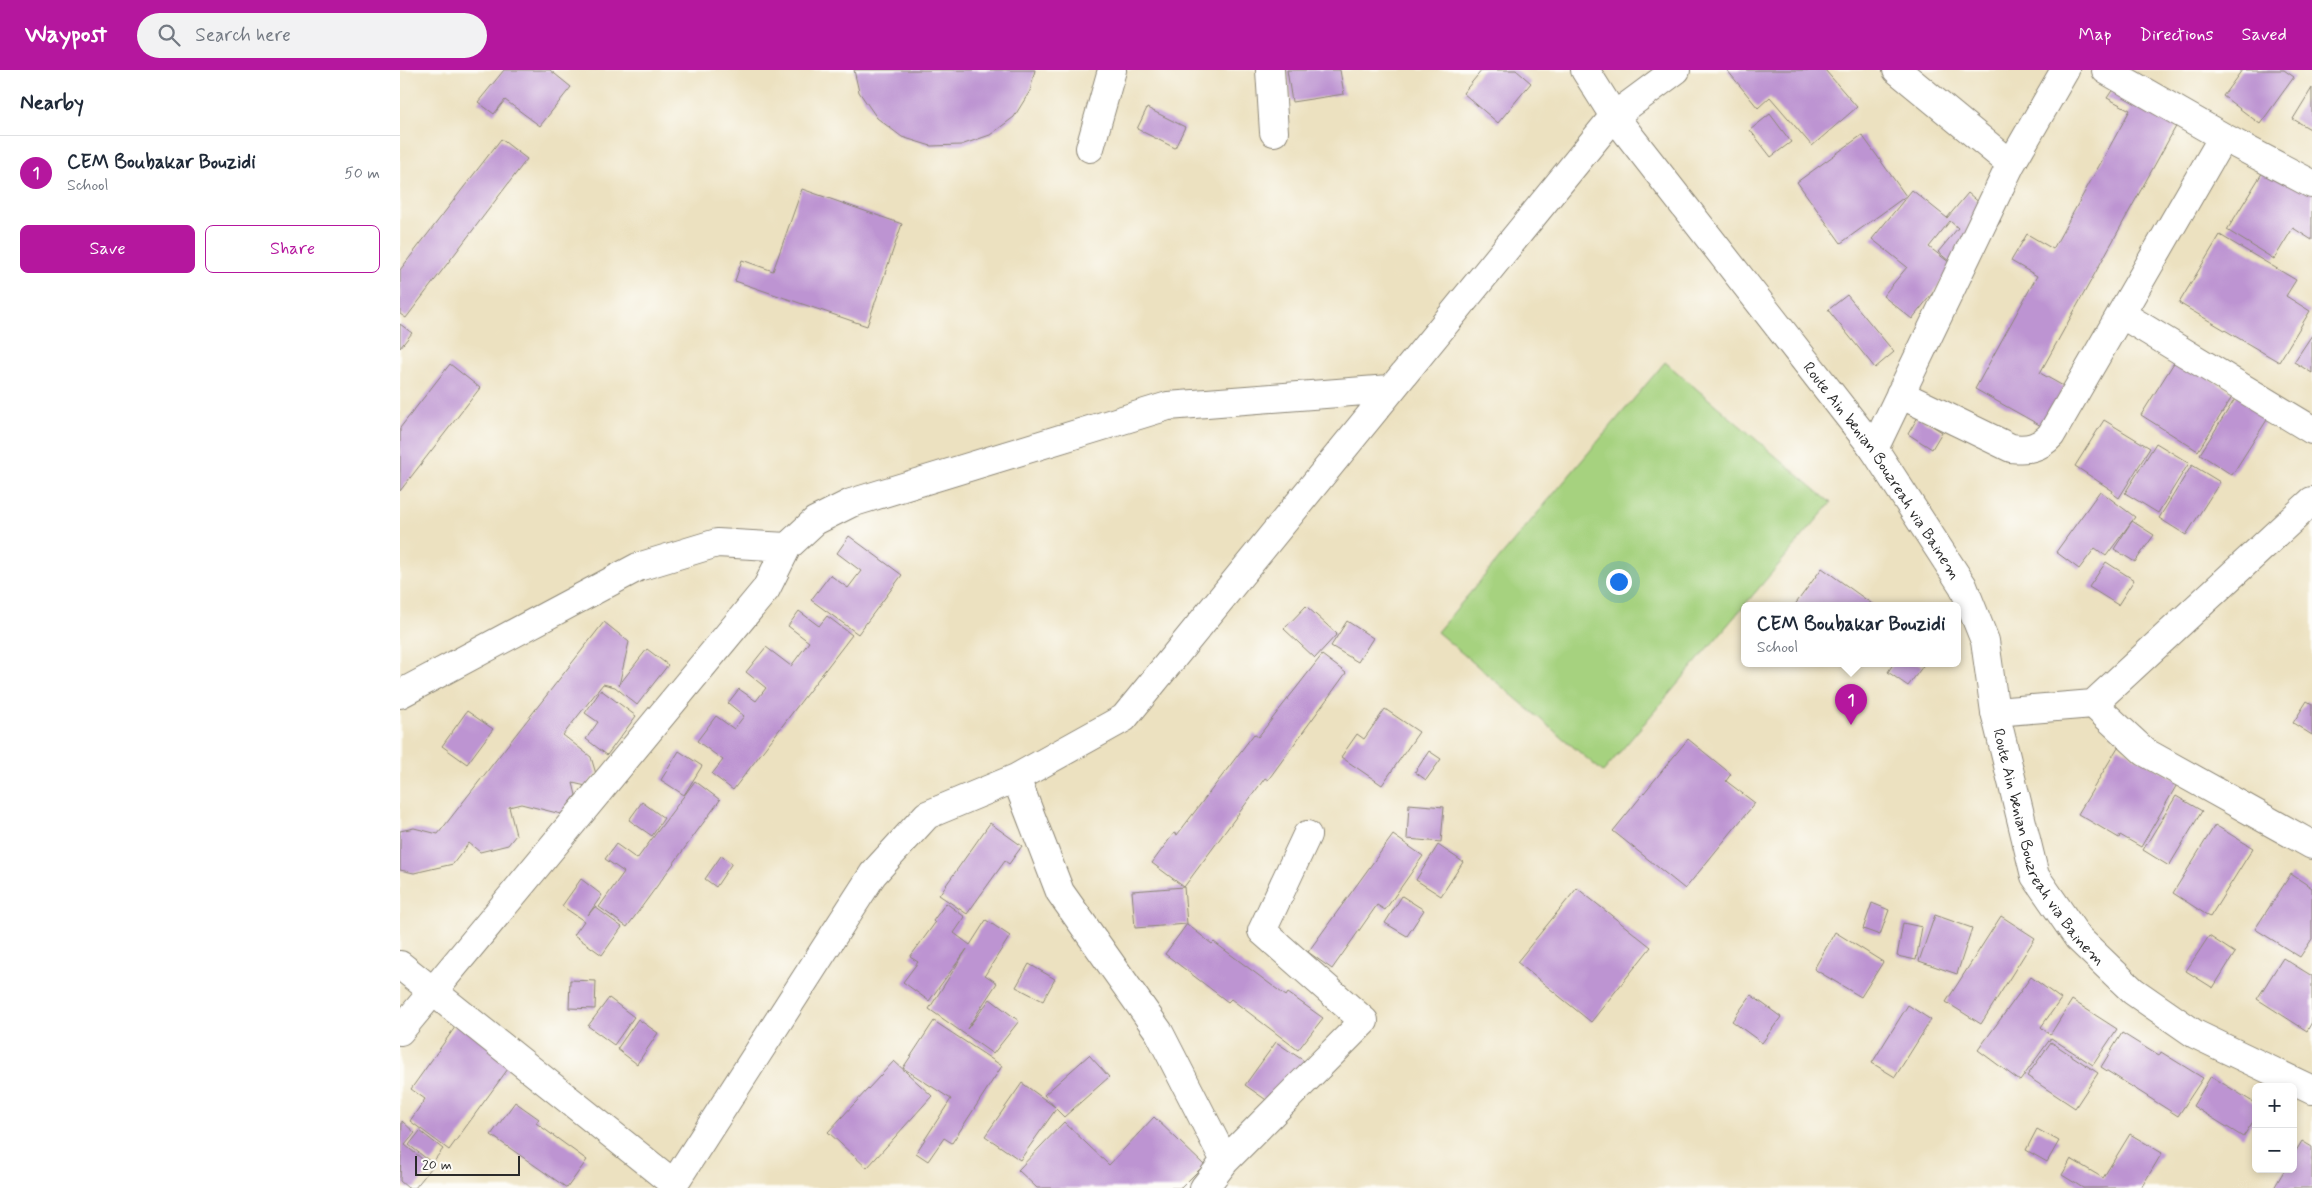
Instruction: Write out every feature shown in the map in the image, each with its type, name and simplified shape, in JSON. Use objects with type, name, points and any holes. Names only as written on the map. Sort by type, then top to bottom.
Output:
[{"type":"street","points":[[1090,148],[1112,70]]},
{"type":"street","points":[[1270,70],[1274,132]]},
{"type":"street","name":"Route Ain benian Bouzreah via Bainem","points":[[1585,70],[1614,116],[1874,449],[1963,586],[1985,641],[1995,712],[2035,876],[2078,938],[2133,991],[2195,1034],[2312,1090]]},
{"type":"street","points":[[400,965],[672,1186],[873,874],[927,815],[1016,778],[1124,718],[1614,116],[1676,70]]},
{"type":"street","points":[[1897,70],[2010,164]]},
{"type":"street","points":[[1874,449],[2010,164],[2065,70]]},
{"type":"street","points":[[2106,70],[2223,138],[2312,184]]},
{"type":"street","points":[[1900,394],[2011,448],[2023,450],[2036,447],[2051,435],[2223,138]]},
{"type":"street","points":[[2121,314],[2312,430]]},
{"type":"street","points":[[400,1031],[766,589],[788,547],[815,521],[851,503],[1168,406],[1390,389]]},
{"type":"street","points":[[1995,712],[2093,704],[2312,501]]},
{"type":"street","points":[[400,694],[638,567],[717,543],[788,547]]},
{"type":"street","points":[[2093,704],[2145,752],[2312,845]]},
{"type":"street","points":[[1016,778],[1060,892],[1159,1032],[1225,1161]]},
{"type":"street","points":[[1204,1188],[1225,1161],[1364,1020],[1262,931],[1307,835]]},
{"type":"green space","points":[[1665,362],[1831,503],[1747,602],[1741,602],[1741,609],[1603,772],[1437,632]]},
{"type":"building","points":[[504,70],[550,70],[571,87],[540,126],[505,100],[494,114],[478,102]]},
{"type":"building","points":[[854,70],[1035,70],[1030,91],[1014,117],[990,135],[961,145],[931,146],[902,137],[877,118],[859,92]]},
{"type":"building","points":[[1287,70],[1340,70],[1344,94],[1292,102]]},
{"type":"building","points":[[1482,70],[1516,70],[1531,83],[1498,123],[1463,93]]},
{"type":"building","points":[[1727,70],[1825,70],[1857,107],[1812,146],[1770,97],[1758,108]]},
{"type":"building","points":[[2242,70],[2284,70],[2294,77],[2260,124],[2223,96]]},
{"type":"building","points":[[2115,86],[2179,121],[2040,373],[2065,387],[2043,427],[1975,389],[2037,276],[2011,261],[2027,234],[2053,249],[2130,110],[2107,98]]},
{"type":"building","points":[[2312,88],[2312,130],[2293,119]]},
{"type":"building","points":[[1147,108],[1185,127],[1175,148],[1137,129]]},
{"type":"building","points":[[1770,114],[1791,142],[1771,157],[1750,130]]},
{"type":"building","points":[[1862,135],[1906,196],[1841,243],[1797,182]]},
{"type":"building","points":[[501,139],[527,159],[406,318],[400,314],[400,270]]},
{"type":"building","points":[[2269,162],[2312,188],[2312,240],[2293,228],[2274,259],[2227,230]]},
{"type":"building","points":[[802,189],[902,224],[867,326],[735,281],[742,260],[773,271]]},
{"type":"building","points":[[1912,190],[1947,218],[1968,193],[2001,221],[1960,270],[1938,252],[1958,228],[1950,221],[1929,247],[1954,266],[1912,319],[1883,296],[1907,267],[1872,239]]},
{"type":"building","points":[[2220,235],[2296,280],[2286,296],[2310,311],[2279,362],[2179,303]]},
{"type":"building","points":[[1847,295],[1894,352],[1875,368],[1828,310]]},
{"type":"building","points":[[400,324],[412,333],[400,348]]},
{"type":"building","points":[[2312,335],[2312,373],[2294,362]]},
{"type":"building","points":[[2177,358],[2234,394],[2198,451],[2141,415]]},
{"type":"building","points":[[450,364],[480,388],[400,491],[400,428]]},
{"type":"building","points":[[2240,391],[2272,412],[2232,475],[2200,454]]},
{"type":"building","points":[[1918,417],[1942,432],[1932,449],[1908,434]]},
{"type":"building","points":[[2104,420],[2150,448],[2119,498],[2112,493],[2113,491],[2075,466]]},
{"type":"building","points":[[2156,443],[2189,463],[2158,513],[2125,493]]},
{"type":"building","points":[[2192,465],[2220,482],[2186,535],[2159,518]]},
{"type":"building","points":[[2100,491],[2135,517],[2106,556],[2095,548],[2079,569],[2056,552]]},
{"type":"building","points":[[2132,521],[2154,535],[2135,562],[2114,549]]},
{"type":"building","points":[[849,536],[902,575],[858,634],[811,600],[830,575],[848,588],[861,571],[837,553]]},
{"type":"building","points":[[2106,562],[2134,580],[2118,605],[2089,587]]},
{"type":"building","points":[[1822,568],[1869,602],[1797,602]]},
{"type":"building","points":[[1306,606],[1337,634],[1315,658],[1284,629]]},
{"type":"building","points":[[799,611],[819,626],[827,616],[852,635],[733,790],[712,774],[723,760],[697,741],[716,716],[734,729],[744,716],[728,703],[739,689],[756,701],[766,688],[746,672],[766,647],[791,666],[809,642],[788,626]]},
{"type":"building","points":[[1347,621],[1373,638],[1358,662],[1331,646]]},
{"type":"building","points":[[604,622],[629,642],[619,685],[647,649],[668,665],[637,705],[615,687],[603,684],[563,735],[591,757],[596,774],[586,786],[573,783],[576,795],[561,814],[521,804],[509,807],[516,835],[508,845],[480,852],[469,843],[453,864],[414,873],[400,870],[400,831],[414,828],[438,834]]},
{"type":"building","points":[[1322,655],[1346,673],[1268,780],[1265,778],[1184,887],[1152,863],[1174,833],[1177,835],[1254,734],[1258,737]]},
{"type":"building","points":[[1891,667],[1922,667],[1908,686],[1888,672]]},
{"type":"building","points":[[601,690],[636,716],[607,755],[586,739],[598,722],[585,713]]},
{"type":"building","points":[[2307,701],[2312,704],[2312,735],[2293,723]]},
{"type":"building","points":[[1385,709],[1419,732],[1382,785],[1341,757],[1357,734],[1364,739]]},
{"type":"building","points":[[467,711],[493,729],[467,764],[442,746]]},
{"type":"building","points":[[1688,739],[1731,774],[1726,781],[1755,803],[1685,889],[1613,831]]},
{"type":"building","points":[[2118,747],[2179,781],[2141,847],[2120,835],[2119,838],[2078,814]]},
{"type":"building","points":[[679,751],[702,766],[684,795],[661,780]]},
{"type":"building","points":[[1429,751],[1441,759],[1426,780],[1415,772]]},
{"type":"building","points":[[695,781],[720,800],[627,927],[599,907],[624,872],[605,859],[616,844],[637,859]]},
{"type":"building","points":[[2176,796],[2202,811],[2169,866],[2143,850]]},
{"type":"building","points":[[642,802],[664,818],[652,836],[629,820]]},
{"type":"building","points":[[1409,804],[1444,807],[1441,842],[1407,839]]},
{"type":"building","points":[[990,823],[1022,846],[1009,864],[1005,861],[967,914],[939,895]]},
{"type":"building","points":[[2215,825],[2253,848],[2210,917],[2173,893]]},
{"type":"building","points":[[1393,835],[1423,856],[1385,910],[1377,905],[1332,969],[1308,952]]},
{"type":"building","points":[[1438,845],[1463,862],[1441,896],[1416,880]]},
{"type":"building","points":[[721,856],[732,863],[716,887],[705,879]]},
{"type":"building","points":[[2291,874],[2312,888],[2312,939],[2300,957],[2255,929]]},
{"type":"building","points":[[581,879],[602,895],[588,915],[595,907],[622,927],[602,955],[574,935],[584,921],[562,906]]},
{"type":"building","points":[[1184,887],[1187,924],[1135,928],[1132,891]]},
{"type":"building","points":[[1577,888],[1651,947],[1591,1022],[1517,962]]},
{"type":"building","points":[[1402,896],[1424,910],[1407,936],[1385,923]]},
{"type":"building","points":[[946,903],[965,917],[954,933],[970,945],[986,920],[1010,936],[985,975],[997,983],[967,1029],[990,999],[1019,1021],[993,1054],[929,1009],[967,949],[929,1001],[903,982],[918,962],[910,957],[935,923],[933,921]]},
{"type":"building","points":[[1872,903],[1889,910],[1880,935],[1863,929]]},
{"type":"building","points":[[1935,915],[1972,928],[1957,974],[1919,961]]},
{"type":"building","points":[[2001,916],[2035,938],[1981,1024],[1946,1002]]},
{"type":"building","points":[[1903,923],[1922,927],[1916,960],[1897,956]]},
{"type":"building","points":[[1187,924],[1286,996],[1288,993],[1323,1018],[1298,1050],[1231,999],[1228,1002],[1165,954]]},
{"type":"building","points":[[1835,932],[1883,962],[1861,997],[1814,969]]},
{"type":"building","points":[[2209,936],[2235,953],[2213,988],[2186,971]]},
{"type":"building","points":[[2283,958],[2312,976],[2312,1022],[2307,1031],[2257,999]]},
{"type":"building","points":[[1029,964],[1055,979],[1043,1001],[1016,987]]},
{"type":"building","points":[[2031,977],[2061,999],[2041,1027],[2050,1035],[2072,1000],[2117,1029],[2093,1065],[2051,1038],[2020,1081],[1978,1050]]},
{"type":"building","points":[[570,980],[596,981],[595,1009],[569,1008]]},
{"type":"building","points":[[1751,995],[1781,1017],[1762,1043],[1732,1021]]},
{"type":"building","points":[[609,998],[634,1017],[614,1045],[588,1026]]},
{"type":"building","points":[[1908,1005],[1931,1020],[1895,1077],[1872,1063]]},
{"type":"building","points":[[638,1019],[658,1033],[637,1064],[617,1049]]},
{"type":"building","points":[[934,1021],[1002,1066],[952,1143],[944,1138],[928,1161],[916,1153],[951,1099],[903,1068]]},
{"type":"building","points":[[458,1023],[513,1062],[449,1150],[410,1121],[425,1099],[411,1089]]},
{"type":"building","points":[[2122,1033],[2159,1056],[2161,1052],[2203,1078],[2178,1116],[2101,1067]]},
{"type":"building","points":[[1276,1042],[1310,1065],[1279,1109],[1245,1085]]},
{"type":"building","points":[[2051,1042],[2098,1073],[2075,1108],[2027,1076]]},
{"type":"building","points":[[1089,1055],[1109,1077],[1064,1117],[1056,1109],[1020,1160],[985,1136],[1022,1083],[1055,1107],[1044,1095]]},
{"type":"building","points":[[894,1061],[932,1096],[867,1168],[828,1132]]},
{"type":"building","points":[[2211,1076],[2252,1102],[2252,1123],[2243,1137],[2193,1106]]},
{"type":"building","points":[[515,1102],[539,1119],[536,1123],[587,1160],[567,1188],[491,1135]]},
{"type":"building","points":[[1154,1117],[1204,1165],[1181,1188],[1037,1188],[1018,1170],[1064,1122],[1109,1165]]},
{"type":"building","points":[[402,1121],[415,1133],[405,1145],[432,1167],[415,1188],[408,1188],[400,1181]]},
{"type":"building","points":[[2037,1129],[2059,1141],[2047,1162],[2026,1150]]},
{"type":"building","points":[[420,1131],[443,1149],[432,1163],[409,1145]]},
{"type":"building","points":[[2130,1134],[2162,1153],[2141,1188],[2083,1188],[2062,1175],[2071,1159],[2103,1178]]},
{"type":"building","points":[[2302,1141],[2312,1147],[2312,1188],[2274,1188],[2283,1173],[2297,1173],[2297,1149]]},
{"type":"place","name":"CEM Boubakar Bouzidi","points":[[1851,725]]}]
